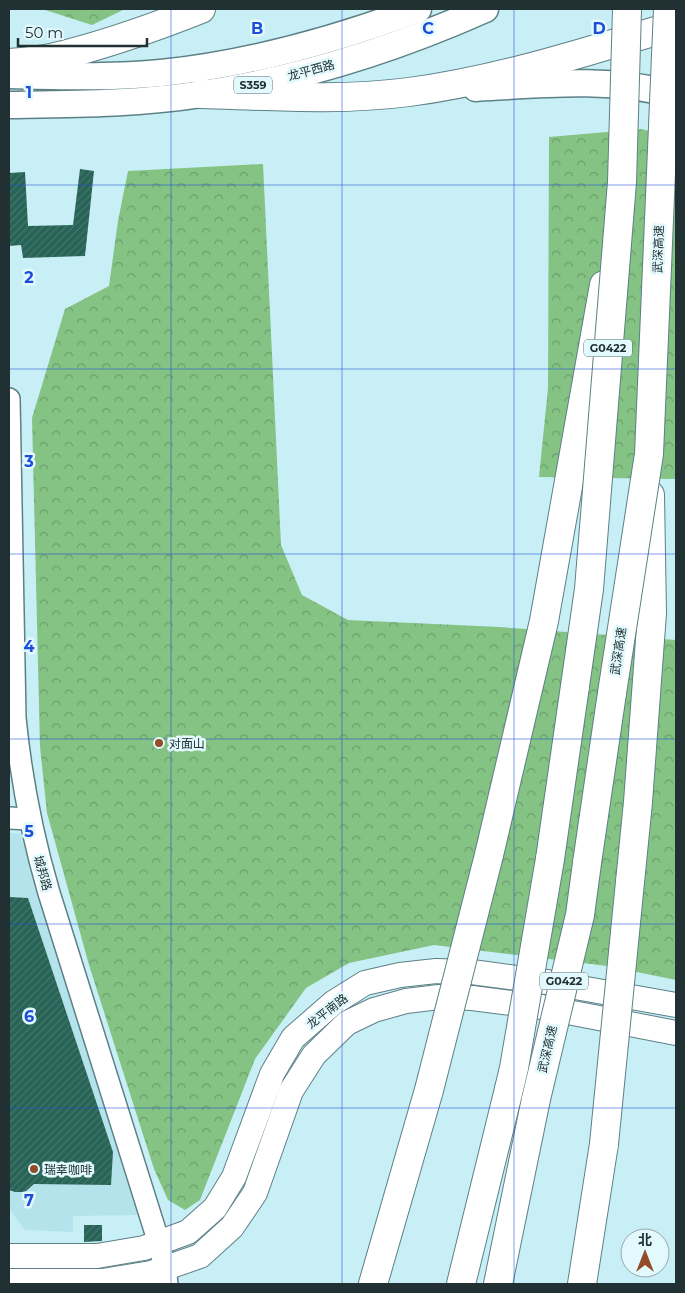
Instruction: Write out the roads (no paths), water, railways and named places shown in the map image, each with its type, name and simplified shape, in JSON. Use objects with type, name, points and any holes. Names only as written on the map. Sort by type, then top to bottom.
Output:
[{"type":"highway","points":[[9,63],[50,58],[104,43],[160,25],[201,9]]},
{"type":"highway","name":"G0422","points":[[461,1284],[514,1068],[550,859],[589,589],[622,182],[627,9]]},
{"type":"highway","name":"武深高速","points":[[498,1284],[536,1099],[580,915],[612,693],[650,454],[668,9]]},
{"type":"highway","points":[[201,94],[314,98],[408,92],[523,70],[676,25]]},
{"type":"highway","points":[[373,1284],[429,1090],[489,855],[544,621],[622,182]]},
{"type":"highway","points":[[582,1284],[604,1144],[646,696],[652,613],[650,454]]},
{"type":"main road","name":"龙平西路","points":[[9,75],[88,77],[160,73],[283,51],[348,33],[418,9]]},
{"type":"main road","name":"龙平西路","points":[[9,105],[146,101],[256,84],[375,52],[443,28],[485,9]]},
{"type":"main road","points":[[408,92],[561,83],[598,83],[656,89],[676,95]]},
{"type":"main road","name":"龙平南路","points":[[9,1256],[97,1256],[144,1248],[188,1232],[215,1208],[234,1177],[272,1074],[293,1038],[333,1003],[365,984],[400,975],[436,971],[472,972],[547,982],[676,1005]]},
{"type":"main road","name":"龙平南路","points":[[9,1281],[102,1281],[151,1274],[166,1276],[200,1256],[232,1227],[255,1193],[291,1091],[314,1055],[347,1023],[374,1010],[406,1001],[439,997],[472,998],[542,1007],[676,1033]]},
{"type":"street","name":"城邦路","points":[[9,399],[15,718],[19,762],[19,818],[49,893],[158,1243],[166,1276]]},
{"type":"place","name":"对面山","points":[[159,743]]},
{"type":"place","name":"瑞幸咖啡","points":[[34,1169]]}]
